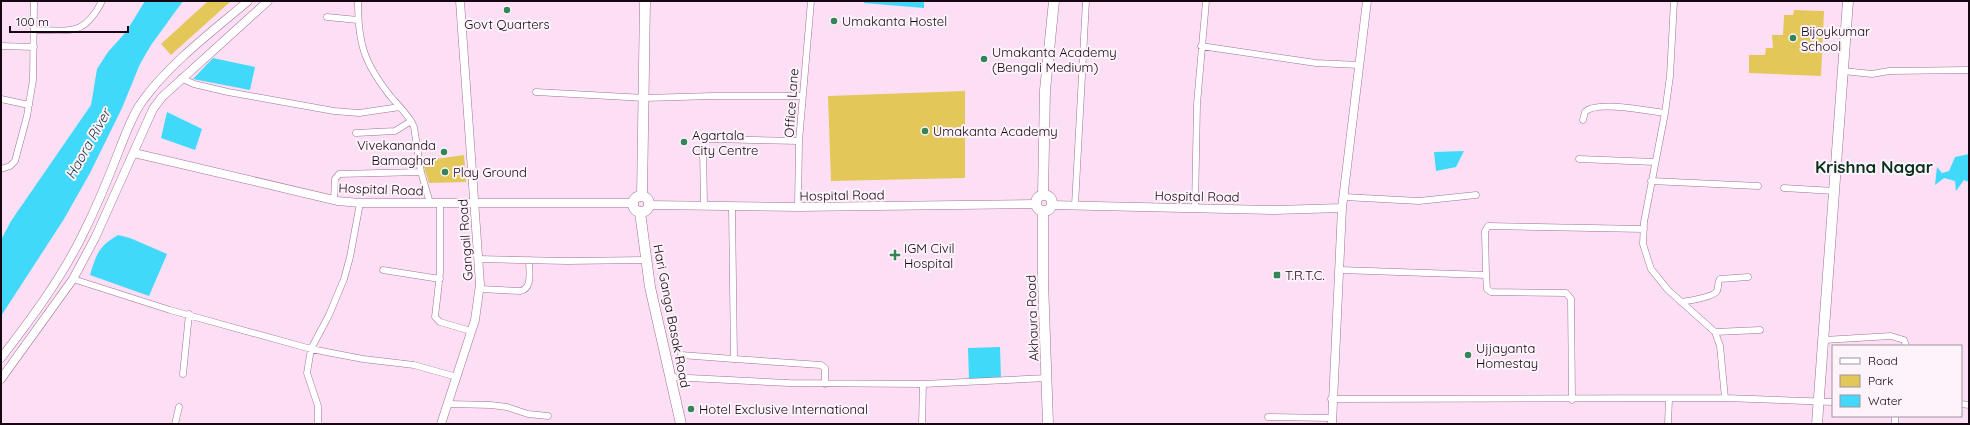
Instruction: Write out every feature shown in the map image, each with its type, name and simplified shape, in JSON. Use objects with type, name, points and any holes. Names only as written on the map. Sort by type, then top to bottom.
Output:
[{"type":"main road","points":[[642,196],[645,1]]},
{"type":"main road","points":[[1043,195],[1045,90],[1054,1]]},
{"type":"main road","points":[[1817,424],[1848,1]]},
{"type":"main road","points":[[1043,195],[1050,198],[1051,204],[1048,210],[1039,208],[1037,199],[1043,195]]},
{"type":"main road","points":[[642,196],[648,200],[649,205],[646,210],[640,212],[635,209],[633,203],[636,198],[642,196]]},
{"type":"main road","name":"Akhaura Road","points":[[1039,208],[1048,424]]},
{"type":"main road","name":"Hari Ganga Basak Road","points":[[640,212],[650,287],[669,377],[681,424]]},
{"type":"street","points":[[1,169],[10,166],[15,161],[29,105],[33,80],[34,1]]},
{"type":"street","points":[[34,30],[70,30],[82,27],[94,16],[102,1]]},
{"type":"street","points":[[1,358],[34,314],[70,258],[83,234],[106,183],[136,110],[152,88],[183,58],[248,1]]},
{"type":"street","points":[[1,379],[73,279],[95,238],[154,109],[162,97],[181,78],[268,1]]},
{"type":"street","points":[[358,1],[358,20],[362,47],[367,60],[381,84],[411,121],[414,127],[421,172],[430,203]]},
{"type":"street","name":"Gangail Road","points":[[441,424],[471,331],[478,305],[480,289],[460,1]]},
{"type":"street","name":"Office Lane","points":[[798,208],[799,141],[811,1]]},
{"type":"street","points":[[1075,205],[1086,1]]},
{"type":"street","points":[[1195,208],[1201,46],[1206,1]]},
{"type":"street","points":[[1268,417],[1332,421],[1342,208],[1367,1]]},
{"type":"street","points":[[1674,1],[1670,76],[1665,113],[1651,181],[1643,244],[1651,269],[1668,290],[1715,332],[1720,346],[1725,398]]},
{"type":"street","points":[[327,17],[358,20]]},
{"type":"street","points":[[1,46],[34,47]]},
{"type":"street","points":[[1201,46],[1316,63],[1359,65]]},
{"type":"street","points":[[1843,71],[1872,74],[1889,71],[1969,70]]},
{"type":"street","points":[[181,78],[194,84],[228,92],[334,111],[359,113],[400,107]]},
{"type":"street","points":[[536,92],[644,98],[802,96]]},
{"type":"street","points":[[1,99],[29,105]]},
{"type":"street","points":[[1583,120],[1585,112],[1596,107],[1665,113]]},
{"type":"street","points":[[356,133],[395,131],[411,121]]},
{"type":"street","points":[[704,206],[704,141],[710,139],[799,141]]},
{"type":"street","name":"Hospital Road","points":[[134,153],[334,200],[360,203],[633,203]]},
{"type":"street","points":[[1579,159],[1655,162]]},
{"type":"street","points":[[334,200],[335,179],[339,174],[421,172]]},
{"type":"street","points":[[1651,181],[1758,186]]},
{"type":"street","points":[[1784,188],[1834,191]]},
{"type":"street","points":[[1344,197],[1419,201],[1476,195]]},
{"type":"street","points":[[318,424],[318,406],[307,373],[311,349],[330,315],[344,280],[360,203]]},
{"type":"street","points":[[440,203],[440,279],[435,313],[436,319],[440,322],[471,331]]},
{"type":"street","name":"Hospital Road","points":[[1051,204],[1275,210],[1342,208]]},
{"type":"street","name":"Hospital Road","points":[[649,205],[798,208],[1039,208]]},
{"type":"street","points":[[732,207],[734,359]]},
{"type":"street","points":[[1572,400],[1570,296],[1563,292],[1491,292],[1487,289],[1485,231],[1488,226],[1644,229]]},
{"type":"street","points":[[479,259],[646,260]]},
{"type":"street","points":[[480,289],[520,291],[525,289],[529,285],[529,260]]},
{"type":"street","points":[[384,270],[440,279]]},
{"type":"street","points":[[1340,270],[1486,275]]},
{"type":"street","points":[[1681,302],[1714,295],[1718,290],[1718,281],[1720,279],[1748,278]]},
{"type":"street","points":[[73,279],[311,349],[363,359],[414,365],[457,377]]},
{"type":"street","points":[[183,374],[189,314]]},
{"type":"street","points":[[1715,332],[1760,330]]},
{"type":"street","points":[[1824,340],[1899,337],[1904,340],[1906,345]]},
{"type":"street","points":[[681,355],[821,365],[825,368],[826,372],[825,384]]},
{"type":"street","points":[[669,377],[825,384],[923,384],[1047,378]]},
{"type":"street","points":[[922,424],[923,384]]},
{"type":"street","points":[[1332,399],[1572,400],[1725,398],[1832,402]]},
{"type":"street","points":[[1668,424],[1669,399]]},
{"type":"street","points":[[448,404],[491,405],[507,407],[528,414],[548,416]]},
{"type":"street","points":[[175,424],[179,407]]},
{"type":"green space","points":[[208,1],[231,1],[171,55],[161,44]]},
{"type":"green space","points":[[1794,10],[1824,11],[1821,76],[1749,73],[1749,55],[1765,55],[1766,48],[1773,48],[1772,35],[1783,35],[1784,15],[1793,15]]},
{"type":"green space","points":[[965,91],[965,178],[831,181],[828,96]]},
{"type":"green space","name":"Play Ground","points":[[464,155],[466,182],[429,183],[422,161]]},
{"type":"water","name":"Haora River","points":[[145,1],[183,1],[151,45],[140,64],[122,108],[90,173],[64,219],[1,316],[1,240],[11,221],[91,105],[97,69],[108,52],[126,32]]},
{"type":"water","points":[[864,1],[924,1],[924,8],[864,3]]},
{"type":"water","points":[[213,58],[255,67],[250,90],[193,79]]},
{"type":"water","points":[[167,112],[202,129],[195,150],[161,138]]},
{"type":"water","points":[[1464,151],[1456,167],[1436,171],[1434,152]]},
{"type":"water","points":[[1969,154],[1969,182],[1964,180],[1956,191],[1955,181],[1944,178],[1935,185],[1937,167],[1942,173],[1949,171],[1955,157]]},
{"type":"water","points":[[118,235],[130,238],[167,254],[149,296],[90,275],[99,251],[106,243]]},
{"type":"water","points":[[1000,347],[1001,379],[969,380],[968,348]]},
{"type":"place","name":"Govt Quarters","points":[[507,10]]},
{"type":"place","name":"Umakanta Hostel","points":[[834,21]]},
{"type":"place","name":"Bijoykumar School","points":[[1793,38]]},
{"type":"place","name":"Umakanta Academy (Bengali Medium)","points":[[984,59]]},
{"type":"place","name":"Umakanta Academy","points":[[925,131]]},
{"type":"place","name":"Agartala City Centre","points":[[684,142]]},
{"type":"place","name":"Vivekananda Bamaghar","points":[[444,152]]},
{"type":"place","name":"Play Ground","points":[[445,172]]},
{"type":"place","name":"IGM Civil Hospital","points":[[895,255]]},
{"type":"place","name":"T.R.T.C.","points":[[1277,275]]},
{"type":"place","name":"Ujjayanta Homestay","points":[[1468,355]]},
{"type":"place","name":"Hotel Exclusive International","points":[[691,409]]},
{"type":"district","name":"Krishna Nagar","points":[[1874,166]]}]
